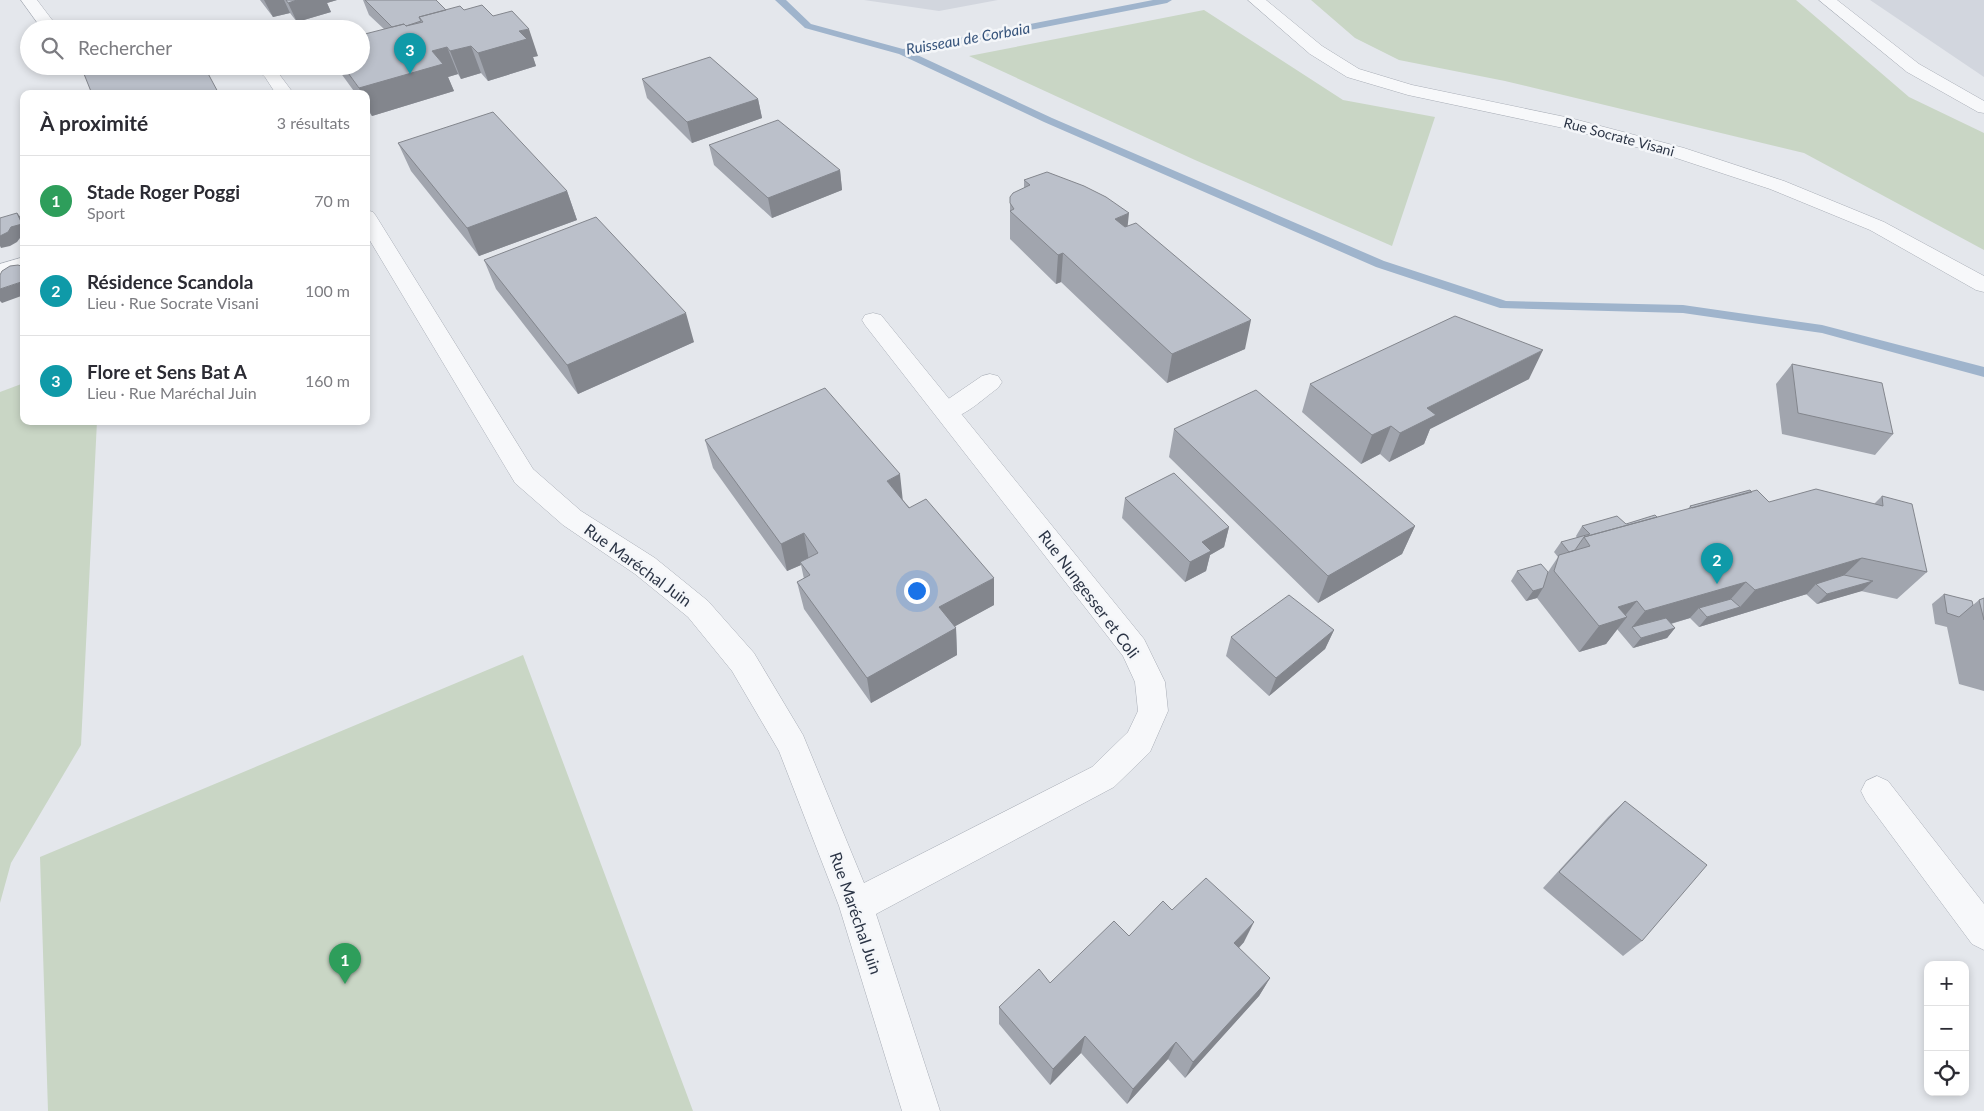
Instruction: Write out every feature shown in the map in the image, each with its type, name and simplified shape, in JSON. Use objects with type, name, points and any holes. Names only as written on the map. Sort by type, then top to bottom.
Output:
[{"type":"street","points":[[29,0],[44,20]]},
{"type":"street","name":"Rue Socrate Visani","points":[[1256,0],[1316,50],[1353,72],[1408,90],[1597,131],[1677,152],[1777,185],[1877,226],[1984,284]]},
{"type":"street","points":[[1827,0],[1913,68],[1984,108]]},
{"type":"street","points":[[272,75],[282,90]]},
{"type":"street","name":"Rue Maréchal Juin","points":[[370,223],[524,476],[572,518],[644,566],[698,609],[743,662],[792,745],[856,906],[921,1111]]},
{"type":"street","points":[[0,271],[20,264]]},
{"type":"street","name":"Rue Nungesser et Coli","points":[[856,906],[1103,777],[1139,742],[1153,710],[1150,682],[1134,648],[873,320]]},
{"type":"street","points":[[947,412],[990,382]]},
{"type":"street","points":[[1877,792],[1984,932]]},
{"type":"shaded area","points":[[864,0],[998,0],[939,11]]},
{"type":"shaded area","points":[[1870,0],[1984,0],[1984,77]]},
{"type":"green space","points":[[1311,0],[1796,0],[1909,97],[1984,133],[1984,250],[1804,153],[1505,81],[1399,60],[1355,38]]},
{"type":"green space","points":[[1204,10],[1343,100],[1435,117],[1392,246],[1195,160],[969,56]]},
{"type":"green space","points":[[20,384],[20,425],[97,425],[81,745],[11,863],[0,903],[0,392]]},
{"type":"green space","points":[[523,655],[693,1111],[48,1111],[40,857]]},
{"type":"building","points":[[286,0],[297,0],[288,3]]},
{"type":"building","points":[[365,0],[436,0],[446,10],[419,17],[421,21],[406,26],[404,24],[392,27]]},
{"type":"building","points":[[482,5],[493,16],[512,11],[529,29],[519,31],[527,39],[478,53],[471,46],[450,51],[447,47],[432,51],[443,64],[359,88],[350,75],[370,75],[370,33],[404,24],[406,26],[423,22],[419,17],[460,6],[464,10]]},
{"type":"building","points":[[710,57],[758,99],[687,122],[642,79]]},
{"type":"building","points":[[84,75],[209,75],[217,90],[90,90]]},
{"type":"building","points":[[493,112],[567,191],[467,228],[398,143]]},
{"type":"building","points":[[778,120],[840,170],[768,198],[709,145]]},
{"type":"building","points":[[1047,172],[1084,186],[1106,197],[1129,213],[1115,219],[1125,227],[1136,223],[1251,320],[1172,354],[1063,253],[1058,255],[1010,211],[1014,209],[1010,203],[1010,197],[1013,193],[1030,185],[1024,180]]},
{"type":"building","points":[[17,213],[20,225],[11,227],[8,232],[0,236],[0,218]]},
{"type":"building","points":[[596,217],[686,313],[567,365],[484,260]]},
{"type":"building","points":[[10,266],[20,266],[20,282],[0,289],[0,275],[2,271]]},
{"type":"building","points":[[1455,316],[1543,350],[1427,408],[1436,415],[1400,433],[1391,426],[1372,435],[1310,384]]},
{"type":"building","points":[[1792,364],[1882,383],[1893,434],[1798,413]]},
{"type":"building","points":[[825,388],[900,474],[887,481],[909,508],[926,499],[994,578],[939,607],[956,628],[867,678],[797,582],[810,575],[800,562],[818,553],[804,533],[781,544],[705,440]]},
{"type":"building","points":[[1256,390],[1415,526],[1328,576],[1174,429]]},
{"type":"building","points":[[1174,473],[1229,527],[1202,542],[1211,551],[1190,562],[1125,498]]},
{"type":"building","points":[[1816,489],[1883,506],[1882,496],[1912,504],[1927,572],[1862,558],[1755,590],[1746,582],[1645,611],[1637,601],[1618,607],[1627,617],[1599,626],[1554,571],[1559,555],[1590,546],[1584,537],[1757,490],[1769,502]]},
{"type":"building","points":[[1750,490],[1752,492],[1692,508],[1690,506]]},
{"type":"building","points":[[1655,515],[1657,517],[1584,537],[1575,550],[1569,552],[1561,542],[1590,534],[1582,526],[1617,516],[1626,524]]},
{"type":"building","points":[[1541,564],[1548,572],[1543,588],[1533,591],[1517,571]]},
{"type":"building","points":[[1844,575],[1873,581],[1827,594],[1816,584]]},
{"type":"building","points":[[1944,594],[1972,601],[1973,605],[1959,617],[1947,613]]},
{"type":"building","points":[[1289,595],[1334,630],[1276,678],[1231,637]]},
{"type":"building","points":[[1984,598],[1984,620],[1979,600]]},
{"type":"building","points":[[1731,599],[1740,607],[1707,617],[1699,608]]},
{"type":"building","points":[[1666,618],[1675,628],[1641,638],[1632,627]]},
{"type":"building","points":[[1625,801],[1707,865],[1642,941],[1559,872]]},
{"type":"building","points":[[1206,878],[1254,922],[1234,943],[1270,978],[1193,1062],[1176,1042],[1133,1089],[1085,1036],[1053,1069],[999,1007],[1039,969],[1050,983],[1114,921],[1129,936],[1163,901],[1172,910]]},
{"type":"waterway","name":"Ruisseau de Corbaia","points":[[780,0],[808,26],[903,52]]},
{"type":"waterway","name":"Ruisseau de Corbaia","points":[[903,52],[1167,0]]},
{"type":"waterway","points":[[903,52],[1048,120],[1380,264],[1505,305],[1683,309],[1822,329],[1984,372]]},
{"type":"place","name":"Flore et Sens Bat A","points":[[410,74]]},
{"type":"place","name":"Résidence Scandola","points":[[1717,584]]},
{"type":"place","name":"Stade Roger Poggi","points":[[345,984]]}]
